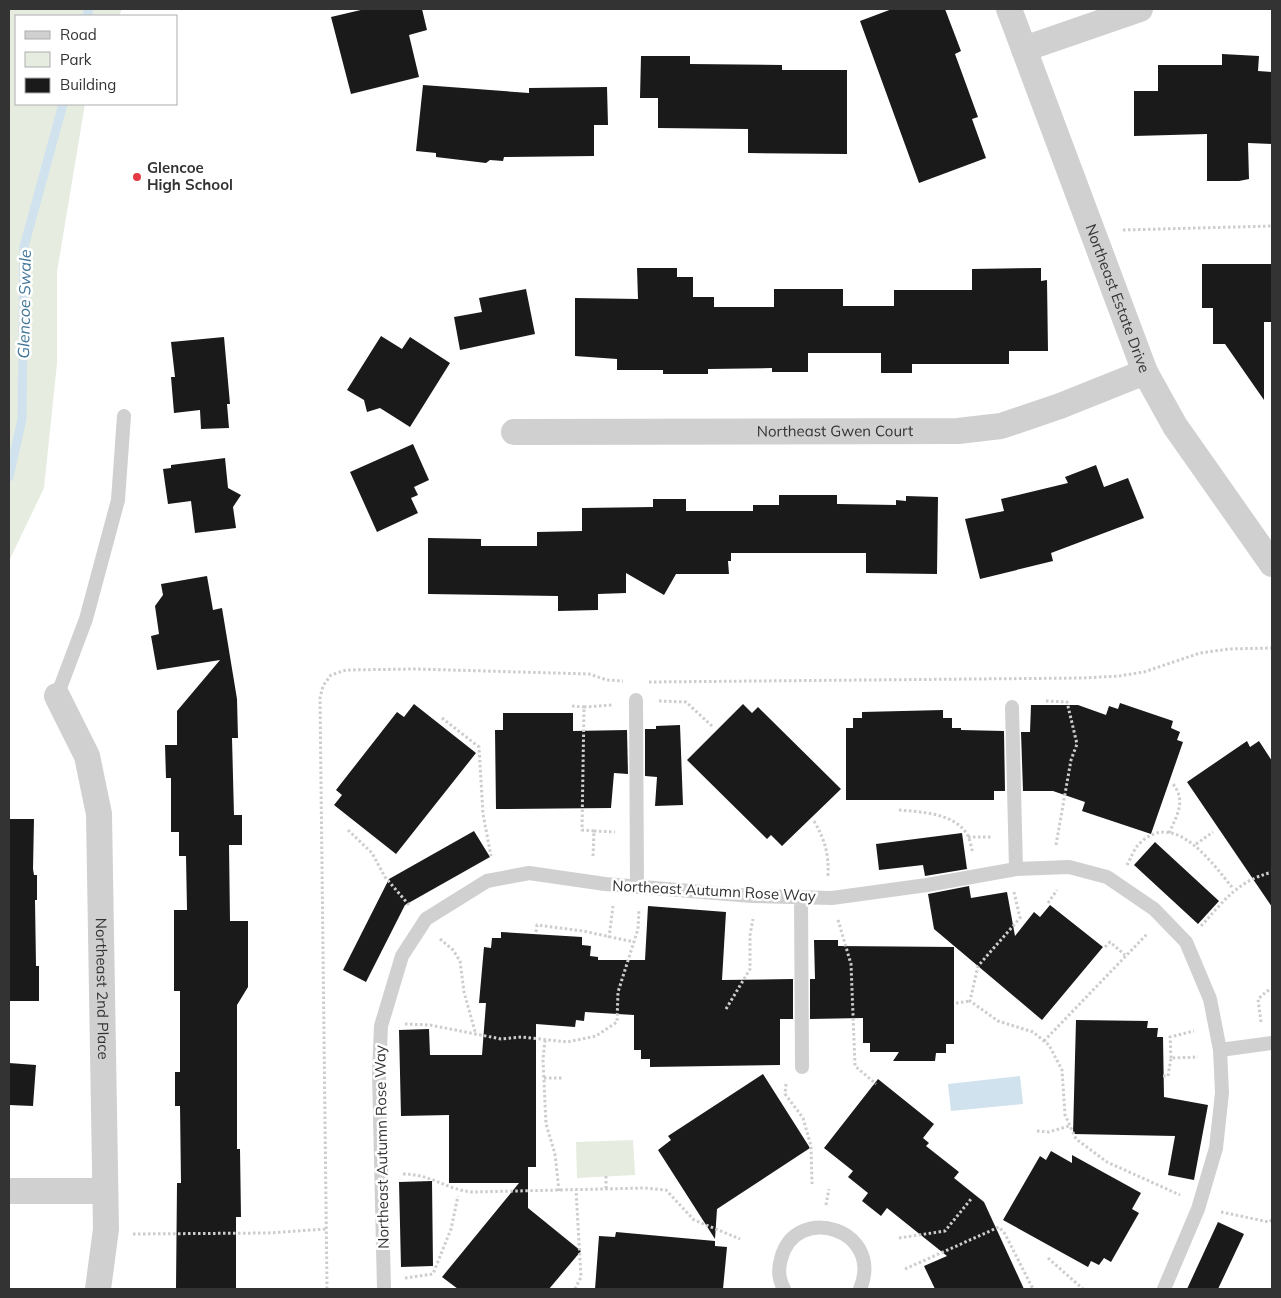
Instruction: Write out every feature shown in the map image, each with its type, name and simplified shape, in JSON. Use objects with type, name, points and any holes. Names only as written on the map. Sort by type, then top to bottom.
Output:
[{"type":"street","name":"Northeast Estate Drive","points":[[1009,9],[1145,372],[1175,426],[1272,564]]},
{"type":"street","points":[[1024,49],[1140,9]]},
{"type":"street","name":"Northeast Gwen Court","points":[[514,432],[958,430],[1001,426],[1060,406],[1145,372]]},
{"type":"street","name":"Northeast 2nd Place","points":[[57,696],[87,756],[99,814],[106,1229],[98,1289]]},
{"type":"street","points":[[9,1191],[105,1191]]},
{"type":"lane","points":[[57,696],[86,619],[118,500],[124,416]]},
{"type":"lane","points":[[636,700],[637,887]]},
{"type":"lane","points":[[1012,707],[1016,869]]},
{"type":"lane","name":"Northeast Autumn Rose Way","points":[[384,1289],[379,1073],[381,1026],[402,956],[426,919],[487,881],[529,872],[637,887],[752,896],[832,898],[918,887],[1016,869],[1069,867],[1107,877],[1154,909],[1186,942],[1210,999],[1220,1050],[1222,1093],[1216,1148],[1198,1209],[1164,1289]]},
{"type":"lane","points":[[801,897],[802,1067]]},
{"type":"lane","points":[[1220,1050],[1272,1042]]},
{"type":"lane","points":[[782,1288],[779,1268],[782,1252],[793,1238],[807,1230],[824,1227],[840,1231],[854,1241],[862,1255],[865,1272],[860,1289]]},
{"type":"path","points":[[1122,230],[1272,226]]},
{"type":"path","points":[[1046,701],[1066,702],[1077,744],[1071,760],[1055,850]]},
{"type":"path","points":[[658,702],[686,702],[712,726]]},
{"type":"path","points":[[572,706],[584,707],[617,704]]},
{"type":"path","points":[[584,707],[582,830],[620,833]]},
{"type":"path","points":[[442,718],[480,747],[483,814],[491,856]]},
{"type":"path","points":[[1169,833],[1181,806],[1178,790],[1172,783]]},
{"type":"path","points":[[899,810],[927,813],[952,820],[968,837],[975,861]]},
{"type":"path","points":[[814,821],[823,837],[829,856],[828,879]]},
{"type":"path","points":[[348,830],[372,853],[385,877],[411,907]]},
{"type":"path","points":[[593,856],[594,831]]},
{"type":"path","points":[[1196,844],[1213,832]]},
{"type":"path","points":[[1124,870],[1139,844],[1158,833],[1169,833],[1196,844],[1232,887]]},
{"type":"path","points":[[968,837],[994,837]]},
{"type":"path","points":[[1195,932],[1236,887],[1258,876],[1272,872]]},
{"type":"path","points":[[1048,903],[1059,888]]},
{"type":"path","points":[[970,1001],[978,966],[1020,918],[1014,892]]},
{"type":"path","points":[[609,938],[613,903]]},
{"type":"path","points":[[397,1023],[430,1025],[501,1039],[522,1037],[567,1042],[596,1036],[617,1022],[618,992],[638,929],[639,905]]},
{"type":"path","points":[[836,912],[851,964],[855,1066],[876,1084]]},
{"type":"path","points":[[726,1009],[750,969],[750,934],[753,918]]},
{"type":"path","points":[[536,932],[537,925],[583,931],[634,942]]},
{"type":"path","points":[[1044,1041],[1125,954],[1148,933]]},
{"type":"path","points":[[439,938],[453,950],[460,961],[466,1000],[476,1035]]},
{"type":"path","points":[[1105,947],[1110,942],[1125,954]]},
{"type":"path","points":[[1261,1025],[1258,999],[1267,991],[1272,990]]},
{"type":"path","points":[[956,1003],[970,1001],[998,1021],[1034,1032],[1049,1045],[1062,1070],[1065,1115],[1076,1139],[1107,1162],[1187,1198]]},
{"type":"path","points":[[1163,1076],[1168,1076],[1171,1058],[1170,1038],[1194,1031]]},
{"type":"path","points":[[545,1040],[546,1124],[555,1154],[559,1191]]},
{"type":"path","points":[[1171,1058],[1201,1056]]},
{"type":"path","points":[[788,1076],[785,1094],[803,1118],[811,1146],[812,1184]]},
{"type":"path","points":[[544,1078],[562,1078]]},
{"type":"path","points":[[1037,1131],[1049,1132],[1069,1126]]},
{"type":"path","points":[[397,1174],[421,1174],[457,1191],[559,1191],[645,1188],[666,1190],[694,1220],[740,1239]]},
{"type":"path","points":[[606,1176],[606,1190]]},
{"type":"path","points":[[825,1213],[829,1189]]},
{"type":"path","points":[[576,1190],[581,1277],[576,1289]]},
{"type":"path","points":[[397,1280],[433,1274],[451,1228],[458,1196]]},
{"type":"path","points":[[899,1238],[945,1231],[971,1199]]},
{"type":"path","points":[[1221,1212],[1269,1222],[1272,1220]]},
{"type":"path","points":[[905,1269],[998,1227],[1005,1234],[1033,1289]]},
{"type":"path","points":[[128,1234],[268,1233],[326,1228]]},
{"type":"path","points":[[1048,1258],[1083,1289]]},
{"type":"green space","points":[[9,9],[122,9],[119,15],[15,15],[15,105],[85,105],[57,272],[57,363],[44,488],[9,561]]},
{"type":"green space","points":[[633,1140],[635,1175],[577,1178],[576,1142]]},
{"type":"water","points":[[1020,1076],[1023,1104],[951,1111],[948,1084]]},
{"type":"building","points":[[365,9],[422,9],[427,30],[409,35],[419,77],[351,94],[331,17]]},
{"type":"building","points":[[892,9],[945,9],[961,51],[955,54],[978,117],[972,119],[986,158],[919,183],[860,21]]},
{"type":"building","points":[[1222,54],[1259,56],[1258,71],[1272,72],[1272,144],[1248,143],[1249,179],[1239,181],[1207,181],[1207,134],[1134,136],[1134,91],[1158,91],[1158,65],[1222,65]]},
{"type":"building","points":[[641,56],[690,56],[690,64],[782,65],[782,70],[847,70],[847,154],[748,153],[748,129],[658,128],[658,98],[640,98]]},
{"type":"building","points":[[423,85],[529,93],[529,88],[607,87],[608,125],[594,125],[594,156],[504,157],[503,161],[490,160],[486,163],[436,157],[436,153],[416,151]]},
{"type":"building","points":[[1202,264],[1272,264],[1272,322],[1264,322],[1264,400],[1225,344],[1213,344],[1213,308],[1202,308]]},
{"type":"building","points":[[637,268],[677,268],[677,277],[693,277],[693,297],[714,297],[714,307],[774,307],[774,289],[843,289],[843,306],[894,306],[894,290],[972,290],[972,269],[1041,268],[1041,281],[1047,280],[1048,351],[1009,351],[1009,364],[912,364],[912,373],[881,373],[881,353],[808,353],[808,372],[772,372],[772,368],[708,369],[708,374],[663,374],[663,370],[617,370],[617,359],[575,356],[575,298],[638,299]]},
{"type":"building","points":[[526,289],[535,334],[460,350],[454,317],[482,312],[479,298]]},
{"type":"building","points":[[381,336],[402,349],[410,337],[450,363],[410,427],[380,408],[367,412],[364,400],[347,390]]},
{"type":"building","points":[[224,337],[230,404],[227,404],[229,428],[201,429],[200,410],[174,413],[171,377],[175,377],[171,342]]},
{"type":"building","points":[[413,444],[429,480],[414,487],[418,495],[411,498],[418,513],[377,532],[350,472]]},
{"type":"building","points":[[225,458],[228,488],[241,495],[233,507],[236,528],[195,533],[191,501],[168,504],[163,469],[171,468],[171,465]]},
{"type":"building","points":[[1096,465],[1104,487],[1128,478],[1144,518],[1051,553],[1053,561],[980,579],[965,519],[1004,511],[1001,499],[1068,483],[1065,477]]},
{"type":"building","points":[[779,495],[837,495],[837,504],[896,505],[896,500],[906,501],[906,496],[938,497],[937,574],[866,573],[866,553],[731,553],[731,561],[728,561],[729,574],[676,574],[664,595],[626,573],[626,593],[598,594],[598,610],[558,611],[558,596],[428,594],[428,538],[481,539],[481,546],[537,546],[537,532],[582,531],[582,508],[653,507],[653,499],[686,499],[686,511],[753,511],[753,505],[779,505]]},
{"type":"building","points":[[207,576],[213,610],[222,608],[237,699],[238,738],[232,738],[234,815],[242,815],[242,845],[229,845],[230,921],[248,921],[248,987],[237,1005],[237,1149],[240,1149],[241,1217],[236,1217],[236,1289],[176,1289],[177,1183],[181,1183],[180,1106],[175,1106],[175,1072],[180,1072],[180,991],[174,991],[174,910],[187,910],[186,856],[179,856],[179,832],[171,832],[171,778],[166,778],[165,745],[177,745],[177,711],[220,660],[157,670],[151,636],[159,634],[155,606],[163,595],[161,584]]},
{"type":"building","points":[[1120,703],[1173,721],[1171,728],[1180,732],[1177,740],[1183,742],[1151,834],[1082,811],[1085,802],[1053,791],[1023,791],[1021,732],[1030,732],[1031,705],[1078,705],[1106,715],[1109,706],[1118,709]]},
{"type":"building","points":[[414,704],[476,753],[396,854],[334,805],[342,795],[336,790],[397,712],[404,717]]},
{"type":"building","points":[[743,704],[752,713],[758,707],[841,789],[782,846],[771,835],[767,839],[687,760]]},
{"type":"building","points":[[943,710],[943,718],[952,718],[952,728],[1004,731],[1005,791],[994,791],[994,800],[846,800],[846,728],[853,728],[853,718],[862,718],[862,712]]},
{"type":"building","points":[[503,713],[573,713],[573,731],[627,730],[628,774],[614,773],[611,808],[496,809],[495,730],[503,730]]},
{"type":"building","points":[[680,725],[683,805],[655,806],[657,777],[645,776],[645,729],[656,729],[656,726]]},
{"type":"building","points":[[1247,741],[1250,747],[1259,741],[1272,761],[1272,907],[1187,782]]},
{"type":"building","points":[[9,819],[34,819],[33,869],[34,875],[37,875],[37,900],[35,900],[36,966],[39,966],[39,1001],[9,1001]]},
{"type":"building","points":[[474,831],[490,857],[405,905],[366,982],[343,970],[389,879]]},
{"type":"building","points":[[962,833],[967,869],[925,876],[923,865],[879,870],[876,844]]},
{"type":"building","points":[[1155,842],[1219,901],[1198,924],[1134,865]]},
{"type":"building","points":[[969,886],[971,898],[1007,892],[1015,936],[1034,912],[1040,917],[1050,905],[1103,947],[1042,1020],[934,929],[928,894]]},
{"type":"building","points":[[648,906],[726,912],[722,980],[793,979],[793,1019],[780,1019],[780,1065],[650,1067],[650,1059],[641,1059],[641,1050],[634,1050],[634,1015],[585,1012],[584,1021],[576,1020],[575,1027],[536,1024],[536,1167],[528,1167],[528,1208],[581,1251],[549,1289],[458,1289],[442,1277],[519,1183],[449,1183],[449,1115],[401,1116],[399,1030],[429,1029],[430,1055],[482,1055],[486,1003],[479,1003],[484,947],[491,948],[492,938],[501,938],[501,932],[582,937],[582,945],[591,946],[590,956],[598,957],[598,960],[645,960]]},
{"type":"building","points":[[814,940],[838,940],[838,946],[954,947],[954,1044],[946,1044],[946,1053],[936,1053],[935,1061],[893,1061],[899,1052],[870,1052],[870,1043],[863,1043],[863,1018],[810,1019],[810,979],[815,979]]},
{"type":"building","points":[[1076,1020],[1148,1021],[1147,1028],[1158,1028],[1157,1037],[1163,1037],[1164,1097],[1208,1105],[1194,1180],[1168,1175],[1175,1136],[1073,1134]]},
{"type":"building","points":[[9,1063],[36,1065],[33,1106],[9,1105]]},
{"type":"building","points":[[763,1074],[810,1148],[717,1209],[715,1239],[658,1150],[671,1140],[668,1136]]},
{"type":"building","points":[[878,1079],[934,1124],[923,1138],[929,1143],[926,1146],[959,1172],[954,1178],[984,1202],[1024,1289],[935,1289],[924,1266],[947,1256],[887,1208],[881,1216],[862,1201],[868,1193],[848,1177],[853,1171],[824,1148]]},
{"type":"building","points":[[1051,1151],[1072,1163],[1072,1155],[1141,1193],[1132,1209],[1139,1213],[1111,1262],[1104,1258],[1099,1265],[1091,1261],[1088,1267],[1003,1220],[1040,1156],[1046,1160]]},
{"type":"building","points":[[432,1181],[433,1266],[401,1267],[399,1182]]},
{"type":"building","points":[[1218,1222],[1244,1234],[1218,1289],[1187,1289]]},
{"type":"building","points":[[616,1232],[715,1241],[715,1246],[727,1247],[723,1289],[595,1289],[599,1236],[615,1237]]},
{"type":"waterway","name":"Glencoe Swale","points":[[87,15],[89,9]]},
{"type":"waterway","name":"Glencoe Swale","points":[[9,477],[22,419],[24,247],[63,105]]},
{"type":"place","name":"Glencoe High School","points":[[137,177]]}]
